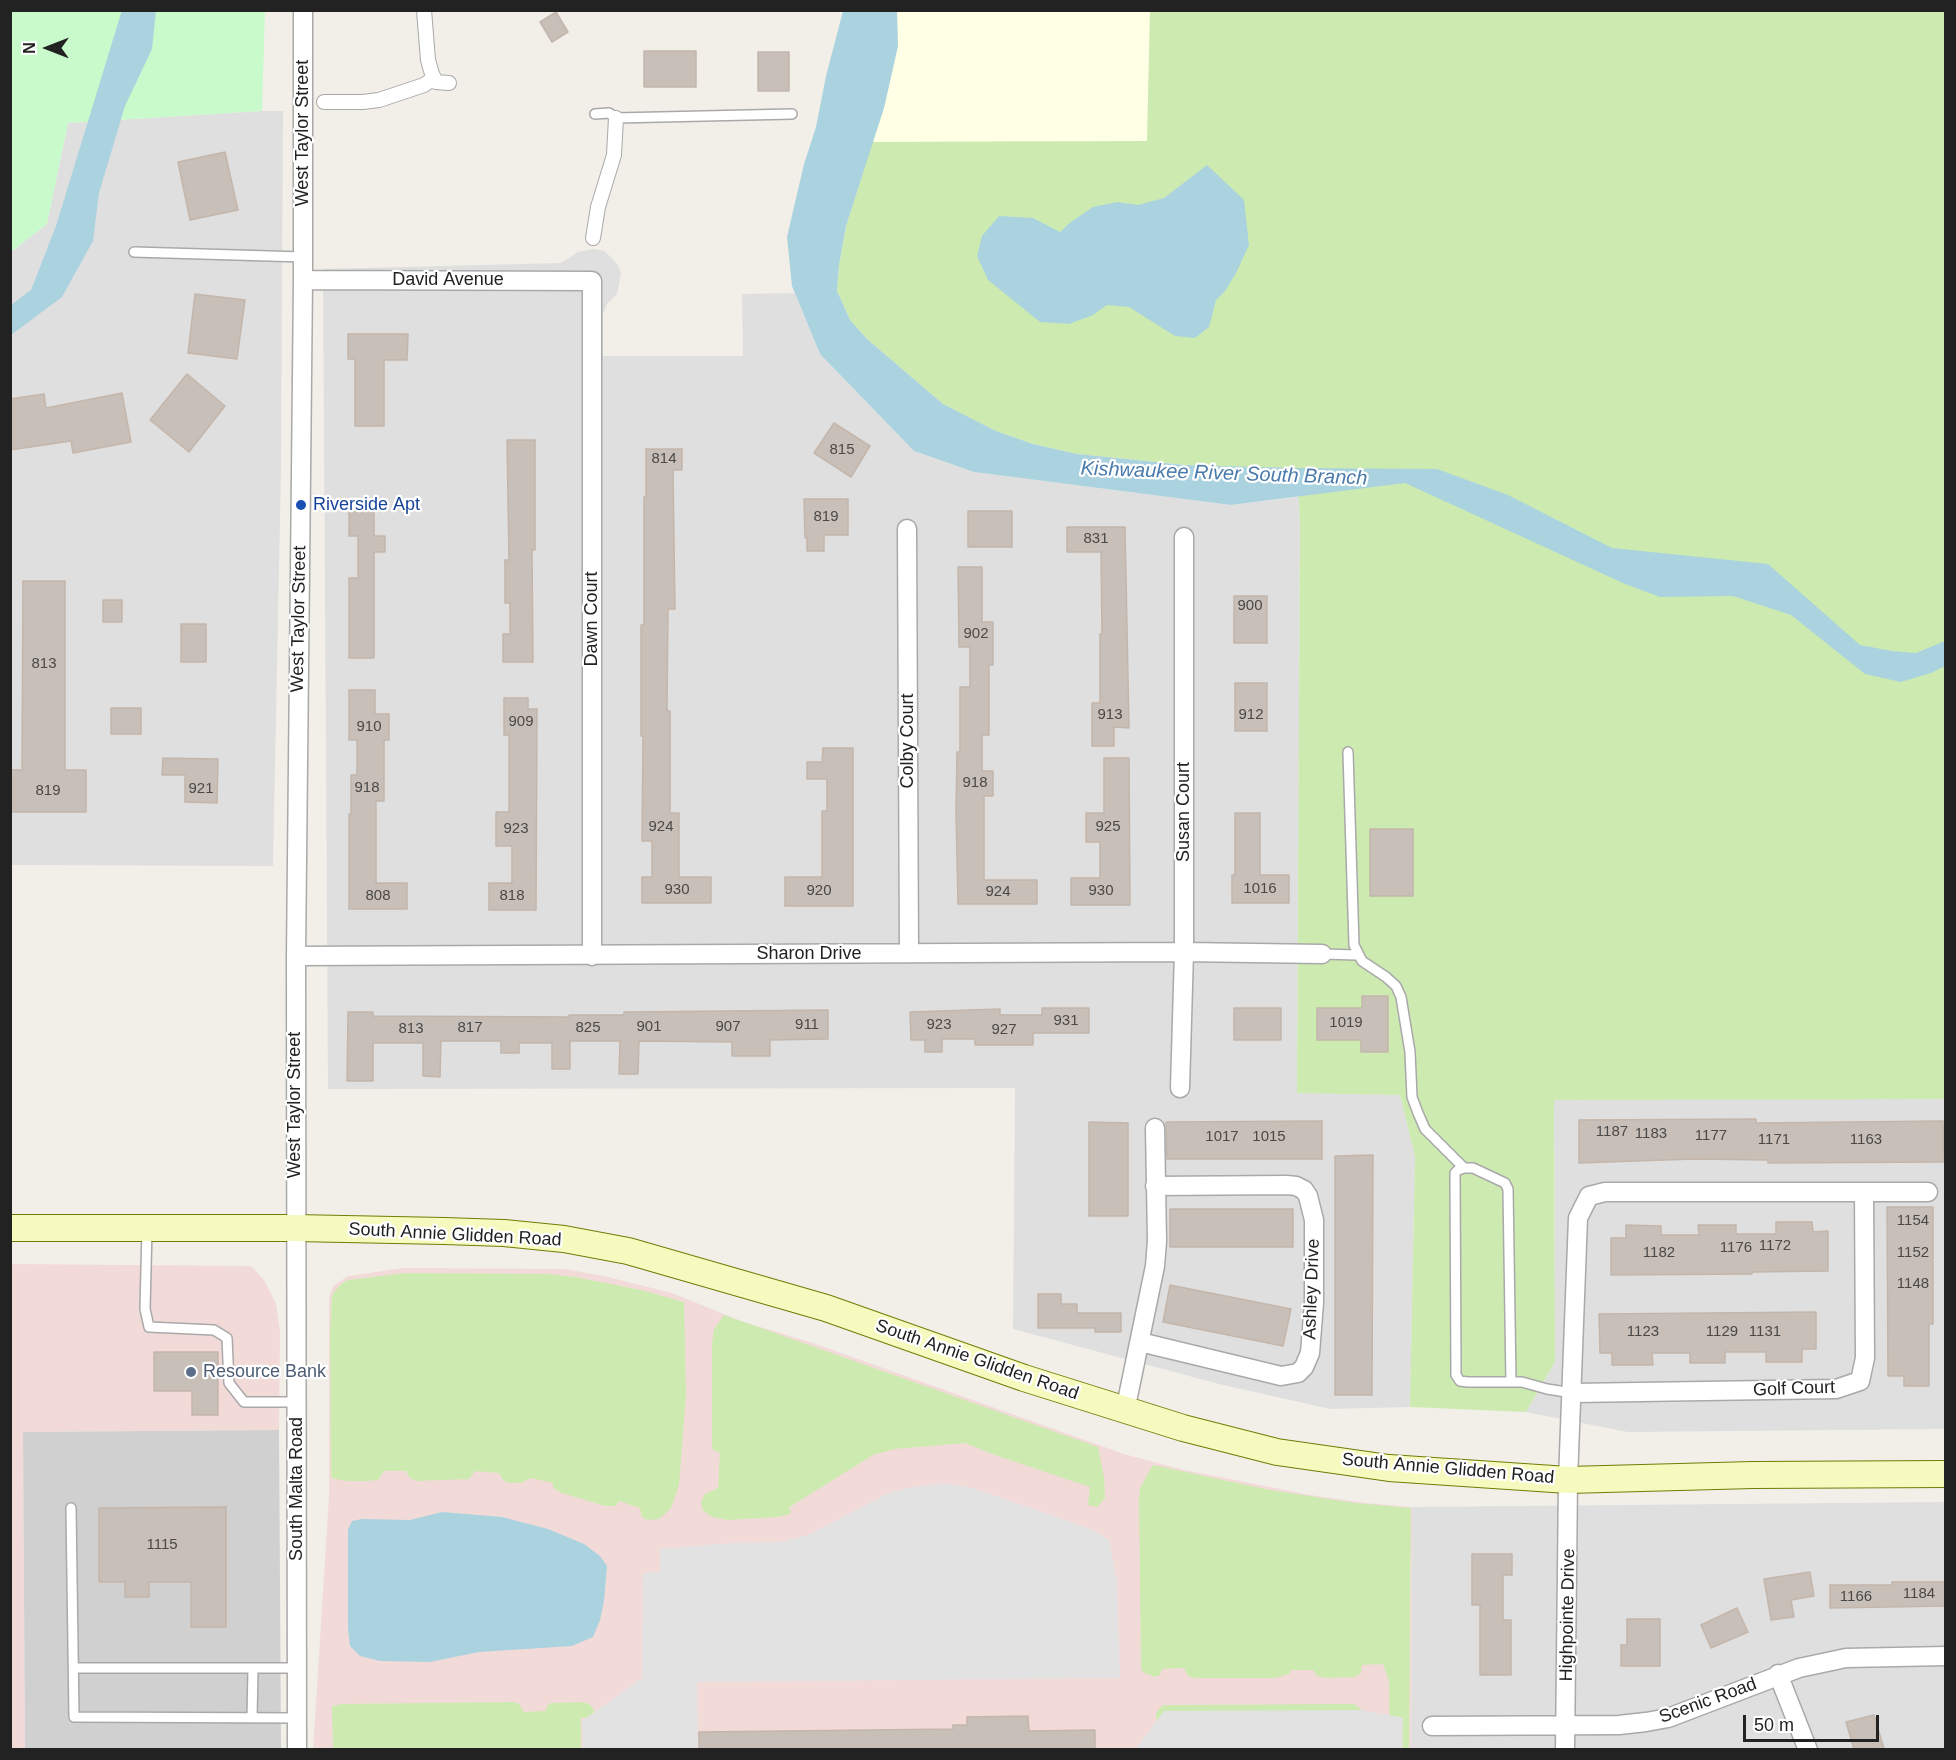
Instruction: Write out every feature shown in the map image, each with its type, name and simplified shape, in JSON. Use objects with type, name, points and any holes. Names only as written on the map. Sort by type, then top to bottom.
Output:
[{"type":"main road","name":"South Annie Glidden Road","points":[[10,1228],[295,1228],[504,1233],[564,1239],[628,1251],[826,1308],[1024,1378],[1183,1428],[1277,1452],[1389,1468],[1568,1480],[1753,1475],[1946,1474]]},
{"type":"street","name":"West Taylor Street","points":[[295,1228],[303,10]]},
{"type":"street","points":[[424,10],[428,60],[436,82],[448,83]]},
{"type":"street","points":[[324,102],[379,100],[424,85],[434,78]]},
{"type":"street","points":[[593,238],[598,207],[614,155],[616,118]]},
{"type":"street","name":"David Avenue","points":[[303,280],[592,281]]},
{"type":"street","name":"Dawn Court","points":[[592,281],[592,956]]},
{"type":"street","name":"Colby Court","points":[[908,529],[909,953]]},
{"type":"street","name":"Susan Court","points":[[1180,1088],[1184,952],[1184,537]]},
{"type":"street","name":"Sharon Drive","points":[[296,957],[1184,952],[1322,954]]},
{"type":"street","points":[[1125,1411],[1155,1266],[1157,1241],[1155,1128]]},
{"type":"street","name":"Ashley Drive","points":[[1140,1342],[1281,1376],[1298,1373],[1304,1367],[1310,1353],[1314,1303],[1314,1220],[1308,1196],[1304,1190],[1287,1185],[1155,1186]]},
{"type":"street","points":[[1568,1480],[1578,1218],[1589,1196],[1605,1192],[1929,1192]]},
{"type":"street","name":"Golf Court","points":[[1573,1393],[1836,1389],[1860,1381],[1865,1358],[1864,1192]]},
{"type":"street","name":"South Malta Road","points":[[295,1228],[297,1749]]},
{"type":"street","name":"Highpointe Drive","points":[[1565,1749],[1568,1480]]},
{"type":"street","name":"Scenic Road","points":[[1432,1726],[1619,1725],[1668,1718],[1779,1674],[1846,1658],[1946,1656]]},
{"type":"street","points":[[1779,1674],[1808,1749]]},
{"type":"lane","points":[[595,114],[609,113],[616,118],[792,114]]},
{"type":"lane","points":[[134,252],[303,257]]},
{"type":"lane","points":[[1348,752],[1354,945],[1362,961],[1386,976],[1396,986],[1401,997],[1410,1052],[1412,1097],[1425,1129],[1464,1168]]},
{"type":"lane","points":[[1322,954],[1357,955]]},
{"type":"lane","points":[[1511,1382],[1508,1189],[1505,1183],[1473,1168],[1464,1168],[1455,1173],[1456,1376],[1461,1381],[1511,1382],[1522,1382],[1573,1393]]},
{"type":"lane","points":[[147,1228],[145,1310],[148,1327],[213,1330],[227,1338],[229,1383],[244,1402],[296,1402]]},
{"type":"lane","points":[[71,1508],[74,1717],[296,1718]]},
{"type":"lane","points":[[74,1668],[298,1668]]},
{"type":"lane","points":[[252,1718],[253,1669]]},
{"type":"shaded area","points":[[897,11],[1150,11],[1147,141],[872,142],[884,108],[898,46]]},
{"type":"shaded area","points":[[283,111],[281,468],[273,866],[11,865],[11,252],[47,224],[68,123]]},
{"type":"shaded area","points":[[594,249],[604,251],[614,260],[621,274],[617,294],[607,304],[603,314],[603,356],[743,356],[742,294],[795,293],[820,354],[914,451],[974,472],[1231,505],[1299,497],[1297,1093],[1400,1094],[1415,1156],[1410,1407],[1330,1409],[1219,1384],[1013,1329],[1015,1088],[328,1089],[323,269],[561,263],[578,252]]},
{"type":"shaded area","points":[[1554,1099],[1945,1099],[1945,1429],[1628,1432],[1526,1412],[1555,1362]]},
{"type":"shaded area","points":[[10,1264],[251,1266],[265,1281],[276,1304],[280,1332],[279,1430],[23,1432],[25,1750],[10,1749]]},
{"type":"shaded area","points":[[404,1268],[565,1269],[608,1277],[672,1293],[741,1321],[816,1344],[1124,1454],[1180,1469],[1310,1495],[1412,1507],[1411,1749],[313,1750],[329,1496],[329,1298],[333,1286],[348,1276]]},
{"type":"shaded area","points":[[279,1430],[281,1749],[25,1749],[23,1432]]},
{"type":"shaded area","points":[[944,1483],[969,1487],[999,1497],[1091,1529],[1109,1540],[1117,1580],[1120,1678],[697,1682],[698,1749],[583,1749],[582,1721],[642,1678],[643,1573],[660,1572],[660,1549],[732,1543],[781,1542],[808,1535],[889,1493]]},
{"type":"shaded area","points":[[1945,1502],[1945,1749],[1411,1750],[1412,1507]]},
{"type":"shaded area","points":[[1362,1710],[1403,1718],[1402,1749],[1136,1749],[1164,1711]]},
{"type":"green space","points":[[11,11],[265,11],[262,111],[68,123],[47,224],[11,252]]},
{"type":"green space","points":[[1150,11],[1945,11],[1945,1099],[1554,1100],[1555,1362],[1526,1412],[1410,1407],[1415,1156],[1400,1095],[1297,1093],[1300,520],[1297,469],[1185,465],[1077,454],[1033,444],[996,431],[943,404],[867,339],[850,320],[837,291],[846,226],[872,142],[1147,141]]},
{"type":"green space","points":[[406,1273],[548,1274],[641,1290],[684,1302],[686,1394],[679,1485],[671,1508],[659,1519],[648,1520],[642,1517],[640,1508],[619,1501],[616,1506],[605,1506],[562,1493],[553,1488],[553,1483],[531,1478],[521,1483],[509,1483],[503,1480],[499,1473],[475,1471],[469,1479],[417,1481],[410,1478],[406,1471],[384,1471],[378,1480],[368,1481],[331,1478],[330,1331],[332,1295],[341,1284],[348,1280]]},
{"type":"green space","points":[[724,1315],[1098,1447],[1104,1477],[1105,1498],[1097,1507],[1088,1505],[1090,1487],[965,1443],[895,1449],[873,1455],[788,1508],[791,1510],[790,1514],[778,1517],[728,1520],[712,1517],[703,1510],[701,1502],[705,1494],[718,1488],[720,1453],[713,1450],[712,1444],[712,1345],[714,1329]]},
{"type":"green space","points":[[1153,1465],[1270,1490],[1355,1503],[1411,1508],[1409,1749],[1403,1749],[1402,1718],[1389,1716],[1389,1681],[1383,1664],[1362,1665],[1361,1673],[1355,1677],[1326,1678],[1317,1676],[1313,1670],[1291,1670],[1289,1674],[1275,1678],[1195,1678],[1188,1676],[1184,1668],[1162,1669],[1160,1675],[1155,1677],[1144,1673],[1141,1669],[1139,1497],[1140,1488]]},
{"type":"green space","points":[[514,1702],[519,1704],[524,1712],[546,1711],[547,1706],[551,1703],[582,1702],[593,1708],[596,1717],[581,1718],[581,1749],[333,1750],[332,1706]]},
{"type":"green space","points":[[1354,1704],[1362,1710],[1364,1727],[1157,1723],[1156,1714],[1163,1705]]},
{"type":"water","points":[[122,10],[156,11],[152,49],[125,106],[99,193],[93,241],[62,297],[11,335],[11,305],[31,290],[56,226]]},
{"type":"water","name":"Kishwaukee River South Branch","points":[[843,11],[897,11],[898,46],[884,108],[846,226],[837,291],[850,320],[867,339],[943,404],[996,431],[1033,444],[1077,454],[1185,465],[1437,469],[1508,495],[1612,548],[1768,564],[1860,645],[1916,653],[1945,641],[1945,666],[1901,682],[1865,674],[1791,615],[1733,596],[1660,597],[1625,584],[1405,483],[1231,505],[974,472],[914,451],[820,354],[792,286],[787,237]]},
{"type":"water","points":[[1207,165],[1244,200],[1249,245],[1236,273],[1225,291],[1216,300],[1209,327],[1195,338],[1175,336],[1129,307],[1107,305],[1093,315],[1069,324],[1040,322],[988,280],[977,256],[982,236],[999,216],[1033,218],[1060,232],[1093,207],[1117,202],[1138,205],[1164,198]]},
{"type":"water","points":[[442,1512],[502,1517],[548,1529],[584,1544],[600,1556],[607,1566],[604,1601],[593,1637],[572,1646],[479,1652],[430,1662],[380,1661],[360,1656],[350,1646],[348,1628],[348,1530],[352,1521],[362,1519],[410,1520]]},
{"type":"building","points":[[556,12],[568,32],[552,42],[540,22]]},
{"type":"building","points":[[644,51],[696,51],[696,87],[644,87]]},
{"type":"building","points":[[758,52],[789,52],[789,91],[758,91]]},
{"type":"building","points":[[225,152],[238,210],[190,220],[178,162]]},
{"type":"building","points":[[195,294],[245,300],[237,359],[188,353]]},
{"type":"building","points":[[348,334],[408,334],[407,360],[384,360],[384,426],[355,426],[355,359],[348,359]]},
{"type":"building","points":[[187,374],[225,406],[189,452],[150,420]]},
{"type":"building","points":[[122,393],[131,442],[73,453],[71,441],[10,450],[10,399],[44,394],[46,408]]},
{"type":"building","points":[[834,423],[870,446],[851,477],[814,453]]},
{"type":"building","points":[[507,440],[535,440],[535,550],[532,550],[533,662],[503,662],[503,634],[510,634],[510,603],[505,603],[505,560],[509,560]]},
{"type":"building","points":[[646,449],[682,449],[682,470],[673,470],[675,609],[668,609],[667,711],[670,711],[670,813],[679,813],[679,877],[711,877],[711,903],[642,903],[642,877],[652,877],[652,841],[642,841],[641,625],[644,625]]},
{"type":"building","points":[[804,499],[848,499],[848,535],[824,535],[824,551],[807,551]]},
{"type":"building","points":[[349,500],[374,500],[374,536],[385,536],[385,552],[374,552],[374,658],[349,658],[349,578],[358,578],[358,536],[349,536]]},
{"type":"building","points":[[968,511],[1012,511],[1012,547],[968,547]]},
{"type":"building","points":[[1067,527],[1125,527],[1129,728],[1114,727],[1114,746],[1092,746],[1092,703],[1100,703],[1101,552],[1067,552]]},
{"type":"building","points":[[958,567],[982,567],[982,622],[993,622],[993,665],[989,665],[989,735],[982,735],[982,771],[993,771],[993,796],[984,796],[984,880],[1037,880],[1037,904],[958,904],[956,812],[957,752],[960,752],[960,687],[970,687],[970,647],[959,647]]},
{"type":"building","points":[[23,581],[65,581],[65,770],[86,770],[86,812],[10,812],[10,770],[22,770]]},
{"type":"building","points":[[1234,596],[1267,596],[1267,643],[1234,643]]},
{"type":"building","points":[[103,600],[122,600],[122,622],[103,622]]},
{"type":"building","points":[[181,624],[206,624],[206,662],[181,662]]},
{"type":"building","points":[[1235,683],[1267,683],[1267,731],[1235,731]]},
{"type":"building","points":[[349,690],[375,690],[375,714],[389,714],[389,740],[384,740],[384,801],[376,801],[376,883],[407,883],[407,909],[349,909],[349,814],[351,814],[351,775],[357,775],[357,740],[349,740]]},
{"type":"building","points":[[504,698],[528,698],[528,709],[537,709],[536,910],[489,910],[489,883],[512,883],[512,846],[496,846],[496,812],[509,812],[509,735],[504,735]]},
{"type":"building","points":[[111,708],[141,708],[141,734],[111,734]]},
{"type":"building","points":[[823,748],[853,748],[853,906],[785,906],[785,877],[822,877],[822,811],[827,811],[827,779],[807,779],[807,762],[822,762]]},
{"type":"building","points":[[163,758],[218,759],[217,803],[185,802],[185,775],[162,775]]},
{"type":"building","points":[[1104,758],[1129,758],[1130,905],[1071,905],[1071,878],[1100,878],[1100,842],[1086,842],[1086,813],[1104,813]]},
{"type":"building","points":[[1235,813],[1260,813],[1260,875],[1289,875],[1289,903],[1232,903],[1232,875],[1235,875]]},
{"type":"building","points":[[1370,829],[1413,829],[1413,896],[1370,896]]},
{"type":"building","points":[[1362,996],[1388,996],[1388,1052],[1361,1052],[1361,1040],[1317,1040],[1317,1008],[1362,1008]]},
{"type":"building","points":[[1042,1008],[1089,1008],[1089,1033],[1033,1033],[1033,1045],[975,1045],[975,1039],[942,1039],[942,1052],[925,1052],[925,1040],[911,1040],[910,1012],[1000,1009],[1000,1015],[1042,1015]]},
{"type":"building","points":[[1234,1008],[1281,1008],[1281,1040],[1234,1040]]},
{"type":"building","points":[[828,1010],[828,1039],[770,1040],[770,1056],[732,1056],[732,1042],[639,1041],[638,1074],[619,1074],[620,1041],[570,1041],[570,1069],[552,1069],[552,1043],[519,1043],[519,1053],[501,1053],[501,1041],[441,1041],[440,1077],[423,1076],[423,1043],[373,1043],[373,1081],[347,1081],[348,1012],[373,1012],[373,1016],[569,1017],[569,1015],[624,1015],[624,1012]]},
{"type":"building","points":[[1756,1119],[1756,1123],[1943,1121],[1944,1162],[1768,1163],[1768,1160],[1694,1159],[1579,1163],[1579,1120]]},
{"type":"building","points":[[1322,1121],[1322,1159],[1167,1159],[1166,1122]]},
{"type":"building","points":[[1089,1122],[1128,1123],[1128,1216],[1089,1216]]},
{"type":"building","points":[[1373,1155],[1372,1395],[1335,1395],[1335,1156]]},
{"type":"building","points":[[1887,1207],[1933,1207],[1933,1324],[1929,1324],[1929,1386],[1904,1386],[1904,1376],[1888,1376]]},
{"type":"building","points":[[1170,1209],[1293,1209],[1293,1247],[1170,1247]]},
{"type":"building","points":[[1776,1222],[1812,1222],[1813,1232],[1828,1231],[1828,1271],[1611,1275],[1611,1238],[1626,1238],[1626,1225],[1661,1226],[1661,1235],[1699,1235],[1698,1225],[1736,1225],[1736,1234],[1776,1234]]},
{"type":"building","points":[[1170,1285],[1291,1309],[1283,1346],[1163,1322]]},
{"type":"building","points":[[1038,1294],[1061,1294],[1061,1304],[1077,1304],[1077,1313],[1121,1313],[1121,1332],[1095,1332],[1095,1328],[1038,1328]]},
{"type":"building","points":[[1816,1312],[1816,1349],[1802,1349],[1802,1362],[1766,1362],[1766,1352],[1725,1352],[1725,1363],[1690,1363],[1690,1353],[1652,1353],[1653,1365],[1612,1365],[1612,1353],[1600,1353],[1599,1314]]},
{"type":"building","points":[[154,1352],[218,1352],[218,1415],[192,1415],[192,1391],[154,1391]]},
{"type":"building","points":[[226,1507],[226,1627],[191,1627],[191,1582],[149,1582],[149,1597],[125,1597],[125,1582],[99,1582],[99,1508]]},
{"type":"building","points":[[1472,1554],[1512,1554],[1512,1575],[1503,1575],[1503,1620],[1511,1620],[1511,1675],[1480,1675],[1480,1605],[1472,1605]]},
{"type":"building","points":[[1810,1572],[1814,1596],[1791,1600],[1794,1617],[1771,1620],[1764,1579]]},
{"type":"building","points":[[1892,1582],[1946,1582],[1946,1606],[1830,1608],[1830,1585],[1892,1585]]},
{"type":"building","points":[[1737,1608],[1748,1632],[1711,1648],[1701,1625]]},
{"type":"building","points":[[1627,1619],[1660,1619],[1660,1666],[1621,1666],[1621,1645],[1627,1645]]},
{"type":"building","points":[[1874,1715],[1884,1749],[1854,1749],[1846,1722]]},
{"type":"building","points":[[1028,1716],[1029,1731],[1095,1730],[1095,1749],[699,1749],[699,1732],[953,1729],[953,1725],[967,1725],[967,1717]]},
{"type":"place","name":"Riverside Apt","points":[[301,505]]},
{"type":"place","name":"Resource Bank","points":[[191,1372]]}]
